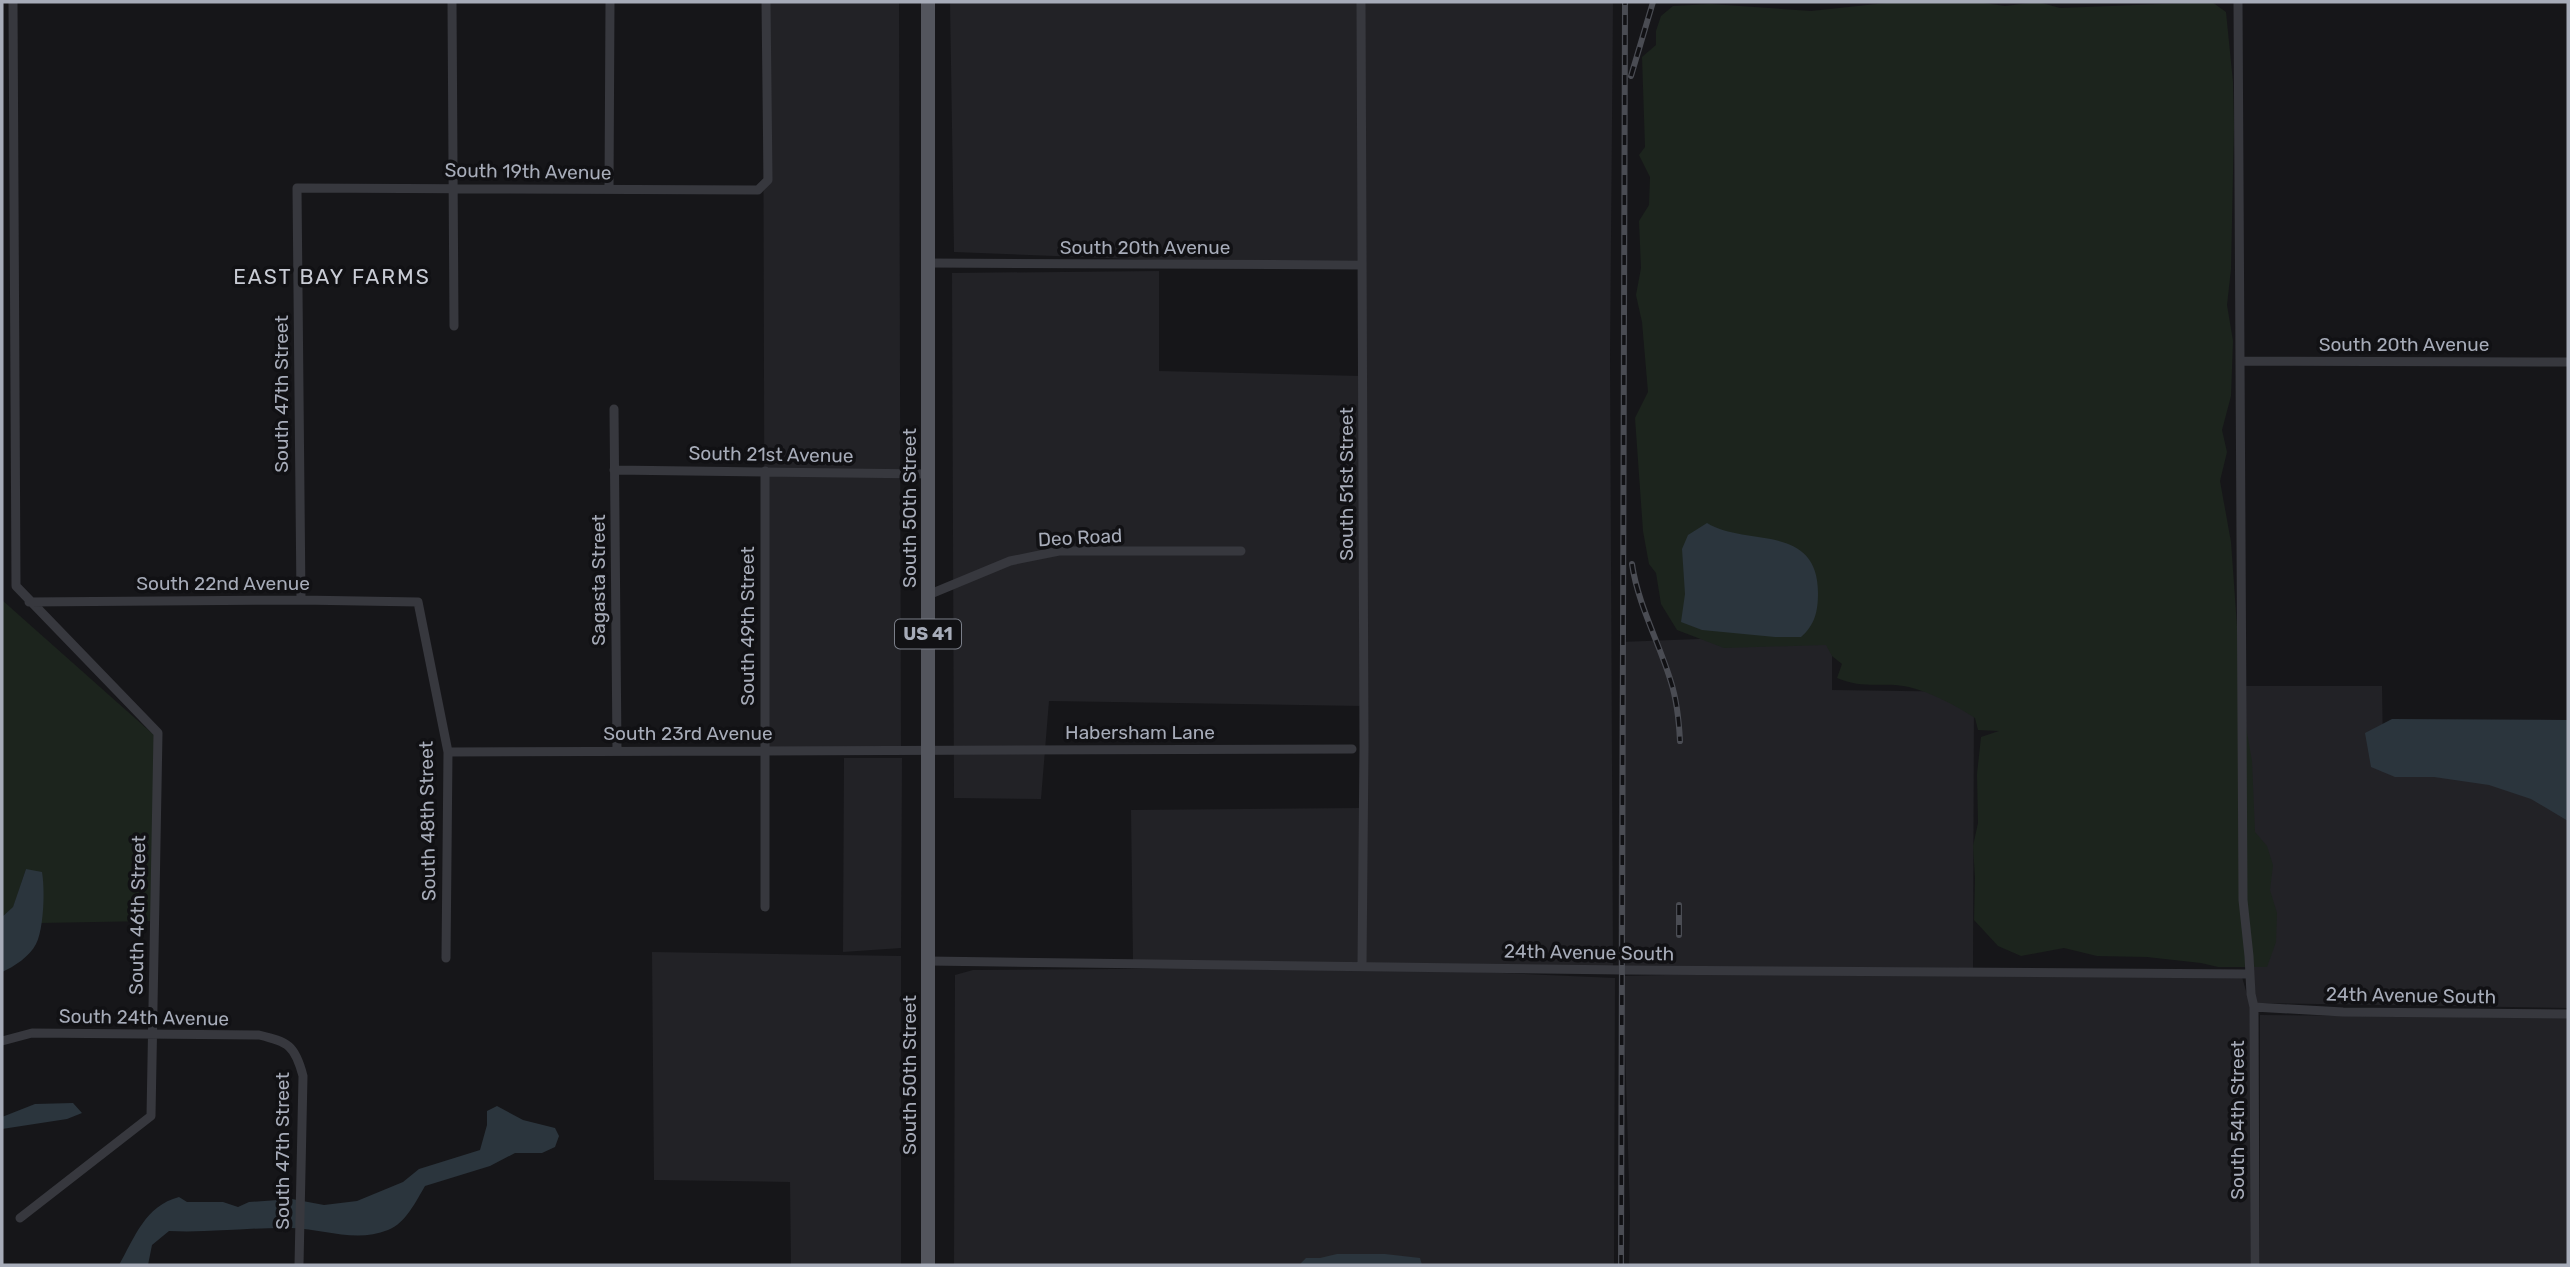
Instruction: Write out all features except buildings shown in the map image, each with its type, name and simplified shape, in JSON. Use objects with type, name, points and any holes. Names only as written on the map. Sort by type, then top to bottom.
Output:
[{"type":"main road","name":"South 50th Street","points":[[928,2],[928,1265]]},
{"type":"street","points":[[13,2],[16,586],[29,602]]},
{"type":"street","points":[[452,2],[454,326]]},
{"type":"street","points":[[609,189],[610,2]]},
{"type":"street","name":"South 19th Avenue","points":[[297,188],[758,190],[768,180],[766,2]]},
{"type":"street","name":"South 51st Street","points":[[1360,2],[1362,966]]},
{"type":"street","name":"South 54th Street","points":[[2238,2],[2243,900],[2250,994],[2254,1007],[2255,1265]]},
{"type":"street","name":"South 47th Street","points":[[297,188],[301,600]]},
{"type":"street","name":"South 20th Avenue","points":[[928,263],[1362,265]]},
{"type":"street","name":"South 20th Avenue","points":[[2240,360],[2568,362]]},
{"type":"street","name":"Sagasta Street","points":[[614,409],[617,751]]},
{"type":"street","name":"South 21st Avenue","points":[[614,470],[928,474]]},
{"type":"street","name":"South 49th Street","points":[[765,471],[765,907]]},
{"type":"street","name":"Deo Road","points":[[928,595],[1010,561],[1059,551],[1241,551]]},
{"type":"street","name":"South 22nd Avenue","points":[[29,602],[301,600],[418,603]]},
{"type":"street","name":"South 46th Street","points":[[20,1218],[151,1116],[158,733],[29,602]]},
{"type":"street","name":"South 48th Street","points":[[418,603],[448,752],[446,958]]},
{"type":"street","name":"Habersham Lane","points":[[928,751],[1352,750]]},
{"type":"street","name":"South 23rd Avenue","points":[[448,752],[928,751]]},
{"type":"street","name":"24th Avenue South","points":[[928,961],[2250,974]]},
{"type":"street","name":"24th Avenue South","points":[[2254,1007],[2343,1012],[2568,1014]]},
{"type":"street","name":"South 24th Avenue","points":[[2,1041],[32,1033],[259,1035],[286,1042]]},
{"type":"street","name":"South 47th Street","points":[[286,1042],[298,1056],[303,1076],[299,1265]]},
{"type":"shaded area","points":[[763,2],[899,2],[901,746],[765,750]]},
{"type":"shaded area","points":[[950,2],[1357,2],[1358,260],[1184,261],[954,252]]},
{"type":"shaded area","points":[[1361,2],[1613,2],[1610,357],[1613,969],[1368,964],[1365,961]]},
{"type":"shaded area","points":[[1895,2],[1978,2],[2005,6],[2038,2],[2060,8],[2212,2],[2226,12],[2234,126],[2231,269],[2227,305],[2233,341],[2231,396],[2222,430],[2227,452],[2220,481],[2231,542],[2243,710],[2252,761],[2255,832],[2267,846],[2273,865],[2270,890],[2277,913],[2276,942],[2267,967],[2218,967],[2147,957],[2097,956],[2064,948],[2021,956],[1998,946],[1974,920],[1973,846],[1978,823],[1977,774],[1981,737],[1999,731],[1978,730],[1975,718],[1918,690],[1900,685],[1857,684],[1837,678],[1842,664],[1832,656],[1826,645],[1724,648],[1677,630],[1661,604],[1656,573],[1649,564],[1643,531],[1635,418],[1648,392],[1642,322],[1636,295],[1641,268],[1639,221],[1649,205],[1650,177],[1639,155],[1645,147],[1642,57],[1656,45],[1656,31],[1661,16],[1673,6],[1711,4],[1811,11]]},
{"type":"shaded area","points":[[1159,271],[1159,371],[1361,376],[1362,706],[1049,701],[1041,799],[954,798],[952,273]]},
{"type":"shaded area","points":[[1707,523],[1723,530],[1777,540],[1806,555],[1815,571],[1818,600],[1813,623],[1801,637],[1702,630],[1681,622],[1685,594],[1682,549],[1688,535]]},
{"type":"shaded area","points":[[2,600],[154,735],[152,921],[40,923],[26,869],[13,908],[2,917]]},
{"type":"shaded area","points":[[1832,639],[1832,690],[1974,692],[1973,968],[1618,967],[1620,642]]},
{"type":"shaded area","points":[[2217,686],[2382,686],[2383,750],[2568,753],[2568,1008],[2257,1003],[2243,957]]},
{"type":"shaded area","points":[[2392,719],[2568,720],[2568,821],[2531,799],[2489,785],[2434,777],[2395,777],[2371,767],[2365,733]]},
{"type":"shaded area","points":[[844,758],[902,758],[901,948],[843,952]]},
{"type":"shaded area","points":[[1360,808],[1358,963],[1133,961],[1131,810]]},
{"type":"shaded area","points":[[26,869],[42,872],[44,898],[39,937],[30,953],[2,972],[2,917],[13,907]]},
{"type":"shaded area","points":[[652,952],[901,956],[901,1265],[791,1265],[790,1182],[654,1180]]},
{"type":"shaded area","points":[[1364,967],[1615,978],[1614,1265],[954,1265],[955,975],[973,970]]},
{"type":"shaded area","points":[[1749,973],[2242,977],[2250,1005],[2250,1265],[1629,1265],[1623,976]]},
{"type":"shaded area","points":[[2260,1015],[2568,1018],[2568,1265],[2260,1265]]},
{"type":"shaded area","points":[[73,1103],[82,1113],[67,1119],[2,1129],[2,1117],[35,1104]]},
{"type":"shaded area","points":[[497,1106],[523,1120],[555,1128],[559,1136],[555,1147],[542,1153],[515,1153],[490,1166],[425,1186],[405,1217],[388,1230],[364,1235],[292,1228],[169,1231],[152,1245],[148,1265],[119,1265],[142,1224],[167,1201],[179,1197],[187,1202],[223,1202],[238,1207],[249,1202],[292,1199],[324,1205],[357,1201],[403,1182],[419,1169],[480,1150],[487,1125],[487,1111]]},
{"type":"shaded area","points":[[1337,1254],[1385,1254],[1420,1258],[1422,1265],[1299,1265],[1306,1258]]},
{"type":"railway","points":[[1621,1265],[1625,2]]},
{"type":"railway","points":[[1631,76],[1653,2]]},
{"type":"railway","points":[[1632,564],[1639,594],[1673,689],[1680,741]]},
{"type":"railway","points":[[1679,905],[1679,935]]},
{"type":"district","name":"EAST BAY FARMS","points":[[332,277]]}]
